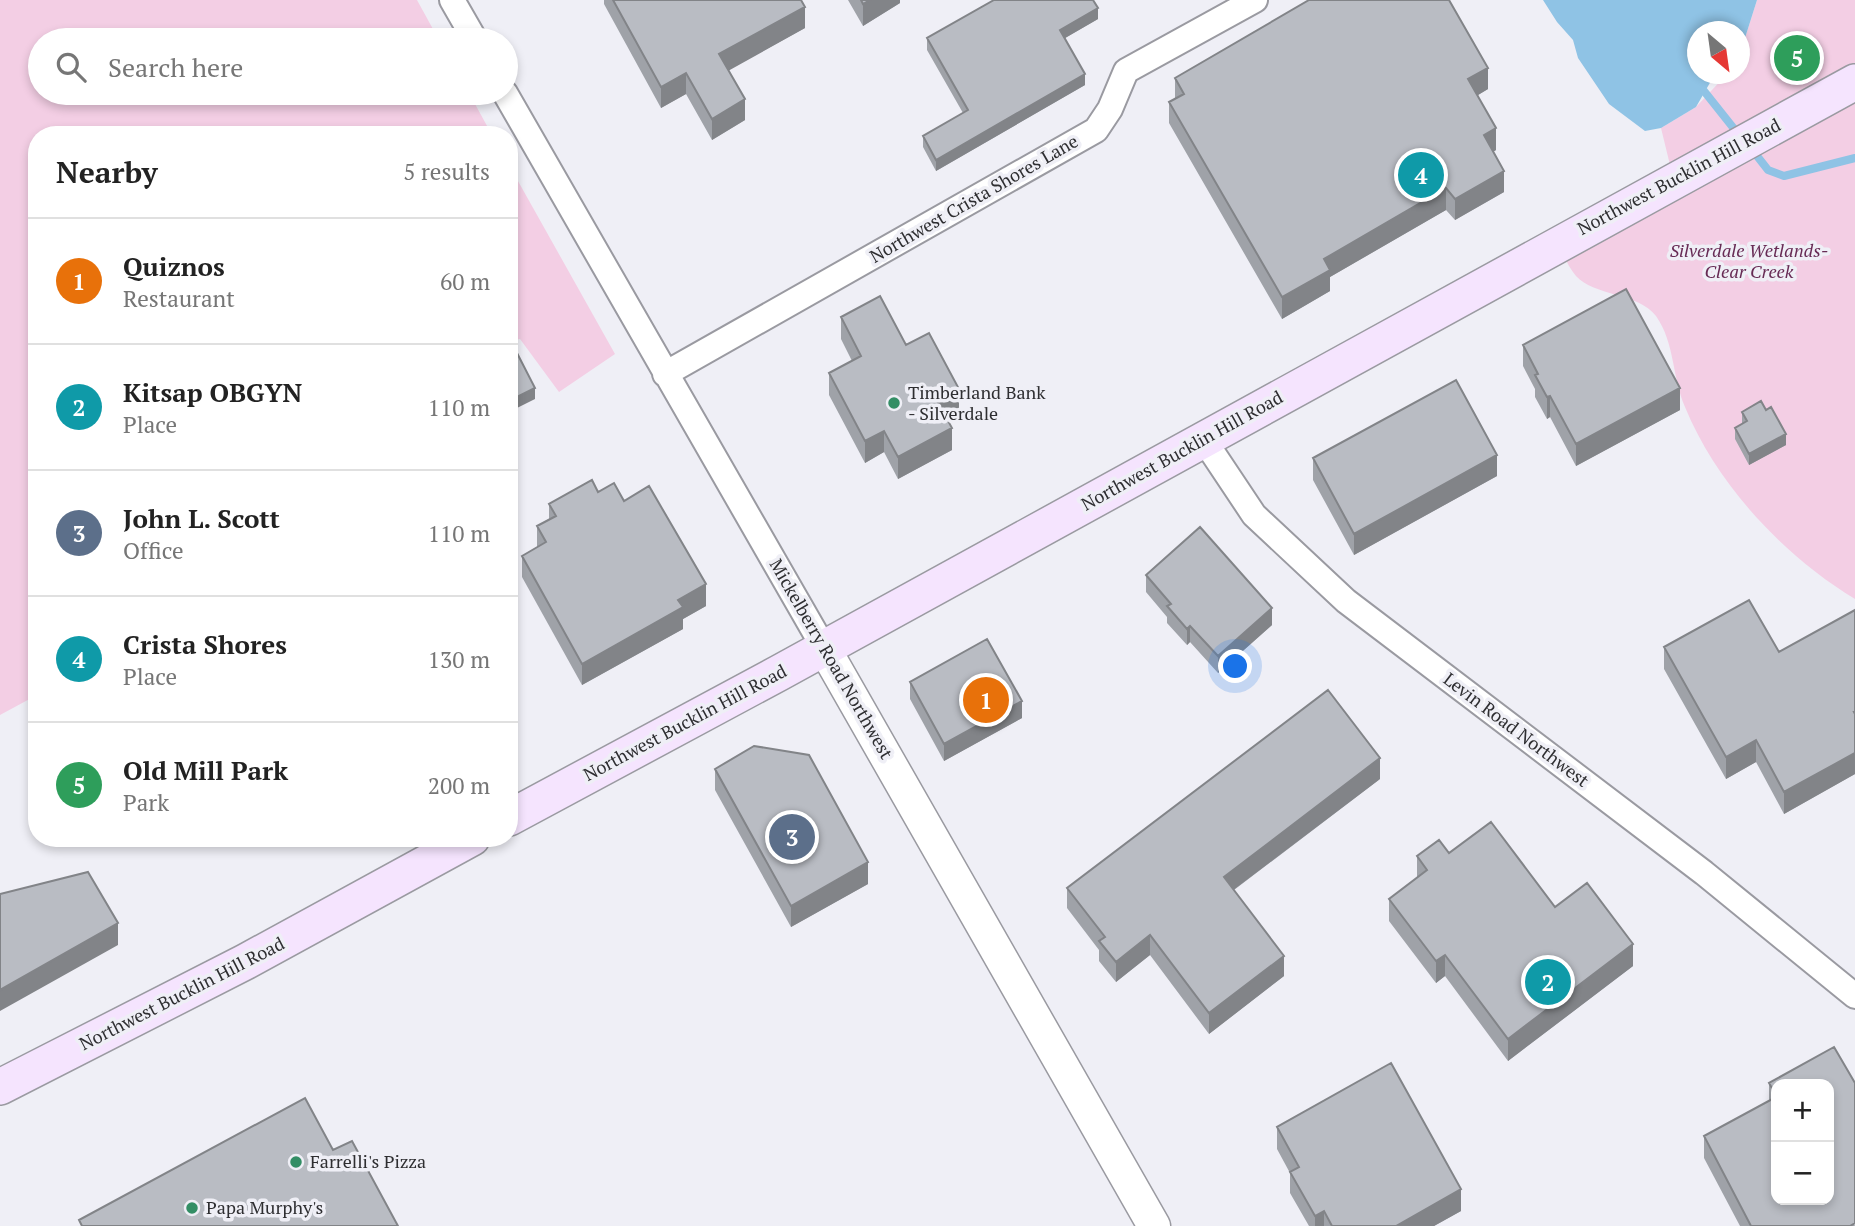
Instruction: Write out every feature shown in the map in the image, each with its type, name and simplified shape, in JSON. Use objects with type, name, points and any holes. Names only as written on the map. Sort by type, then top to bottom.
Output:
[{"type":"main road","name":"Northwest Bucklin Hill Road","points":[[518,813],[1855,82]]},
{"type":"main road","name":"Northwest Bucklin Hill Road","points":[[0,1087],[256,957],[456,847]]},
{"type":"street","points":[[452,0],[468,28]]},
{"type":"street","name":"Northwest Crista Shores Lane","points":[[665,374],[1096,130],[1110,109],[1126,71],[1255,0]]},
{"type":"street","name":"Mickelberry Road Northwest","points":[[512,105],[1154,1226]]},
{"type":"street","name":"Levin Road Northwest","points":[[1204,440],[1254,515],[1346,601],[1699,869],[1796,945],[1855,996]]},
{"type":"green space","points":[[0,0],[417,0],[432,28],[28,28],[28,105],[476,105],[487,126],[28,126],[28,700],[0,715]]},
{"type":"green space","name":"Silverdale Wetlands- Clear Creek","points":[[1757,0],[1855,0],[1855,599],[1829,582],[1778,540],[1734,491],[1715,464],[1685,407],[1667,337],[1656,316],[1639,303],[1584,283],[1576,276],[1558,243],[1670,165],[1661,128],[1696,107],[1718,84],[1750,84],[1750,22]]},
{"type":"green space","points":[[518,181],[615,354],[559,392],[520,339]]},
{"type":"water","points":[[1543,0],[1757,0],[1750,22],[1687,21],[1687,84],[1709,84],[1696,107],[1661,128],[1645,131],[1609,104],[1578,58],[1573,40]]},
{"type":"building","points":[[613,0],[801,0],[805,7],[719,54],[745,99],[712,119],[686,73],[661,87]]},
{"type":"building","points":[[994,0],[1093,0],[1098,8],[1060,30],[1085,74],[936,160],[923,136],[968,110],[927,38]]},
{"type":"building","points":[[1309,0],[1449,0],[1488,68],[1468,79],[1496,128],[1484,135],[1504,171],[1455,199],[1446,188],[1324,259],[1330,270],[1282,297],[1169,102],[1184,94],[1175,78]]},
{"type":"building","points":[[1626,289],[1680,388],[1576,444],[1550,396],[1547,397],[1535,375],[1538,374],[1523,345]]},
{"type":"building","name":"Timberland Bank - Silverdale","points":[[880,296],[906,345],[929,333],[959,389],[937,401],[952,428],[898,457],[884,431],[865,441],[829,373],[861,356],[841,317]]},
{"type":"building","points":[[518,355],[535,388],[518,396]]},
{"type":"building","points":[[1456,380],[1497,455],[1354,534],[1313,458]]},
{"type":"building","points":[[1761,401],[1766,410],[1771,407],[1786,434],[1749,454],[1735,428],[1747,421],[1742,412]]},
{"type":"building","points":[[592,480],[598,492],[614,483],[624,501],[649,486],[706,584],[678,600],[683,607],[582,664],[522,556],[546,542],[537,526],[556,516],[549,504]]},
{"type":"building","points":[[1200,527],[1272,608],[1218,656],[1190,626],[1187,629],[1167,606],[1171,604],[1146,575]]},
{"type":"building","points":[[1749,600],[1779,652],[1855,610],[1855,753],[1784,792],[1756,740],[1726,757],[1664,647]]},
{"type":"building","points":[[987,639],[1022,701],[944,744],[910,682]]},
{"type":"building","points":[[1328,690],[1380,758],[1224,877],[1284,956],[1209,1013],[1150,935],[1116,962],[1099,941],[1105,937],[1067,888]]},
{"type":"building","points":[[754,746],[809,755],[868,862],[791,906],[715,769]]},
{"type":"building","points":[[1491,822],[1555,907],[1587,883],[1633,944],[1508,1039],[1445,955],[1436,961],[1389,899],[1427,870],[1417,856],[1439,840],[1449,853]]},
{"type":"building","points":[[88,872],[118,923],[0,990],[0,894]]},
{"type":"building","points":[[1834,1047],[1855,1083],[1855,1223],[1850,1226],[1751,1226],[1704,1136],[1771,1100],[1771,1205],[1834,1205],[1834,1079],[1776,1079]]},
{"type":"building","points":[[1391,1063],[1461,1189],[1396,1226],[1332,1226],[1324,1211],[1315,1216],[1290,1172],[1299,1167],[1277,1127]]},
{"type":"building","points":[[305,1098],[333,1150],[352,1141],[398,1226],[82,1226],[79,1220]]},
{"type":"waterway","points":[[1704,91],[1739,135]]},
{"type":"waterway","points":[[1750,147],[1768,170],[1784,176],[1855,158]]},
{"type":"place","name":"Old Mill Park","points":[[1797,58]]},
{"type":"place","name":"Crista Shores","points":[[1421,175]]},
{"type":"place","name":"Timberland Bank - Silverdale","points":[[894,403]]},
{"type":"place","name":"Quiznos","points":[[986,700]]},
{"type":"place","name":"John L. Scott","points":[[792,837]]},
{"type":"place","name":"Kitsap OBGYN","points":[[1548,982]]},
{"type":"place","name":"Farrelli's Pizza","points":[[296,1162]]},
{"type":"place","name":"Papa Murphy's","points":[[192,1208]]}]
